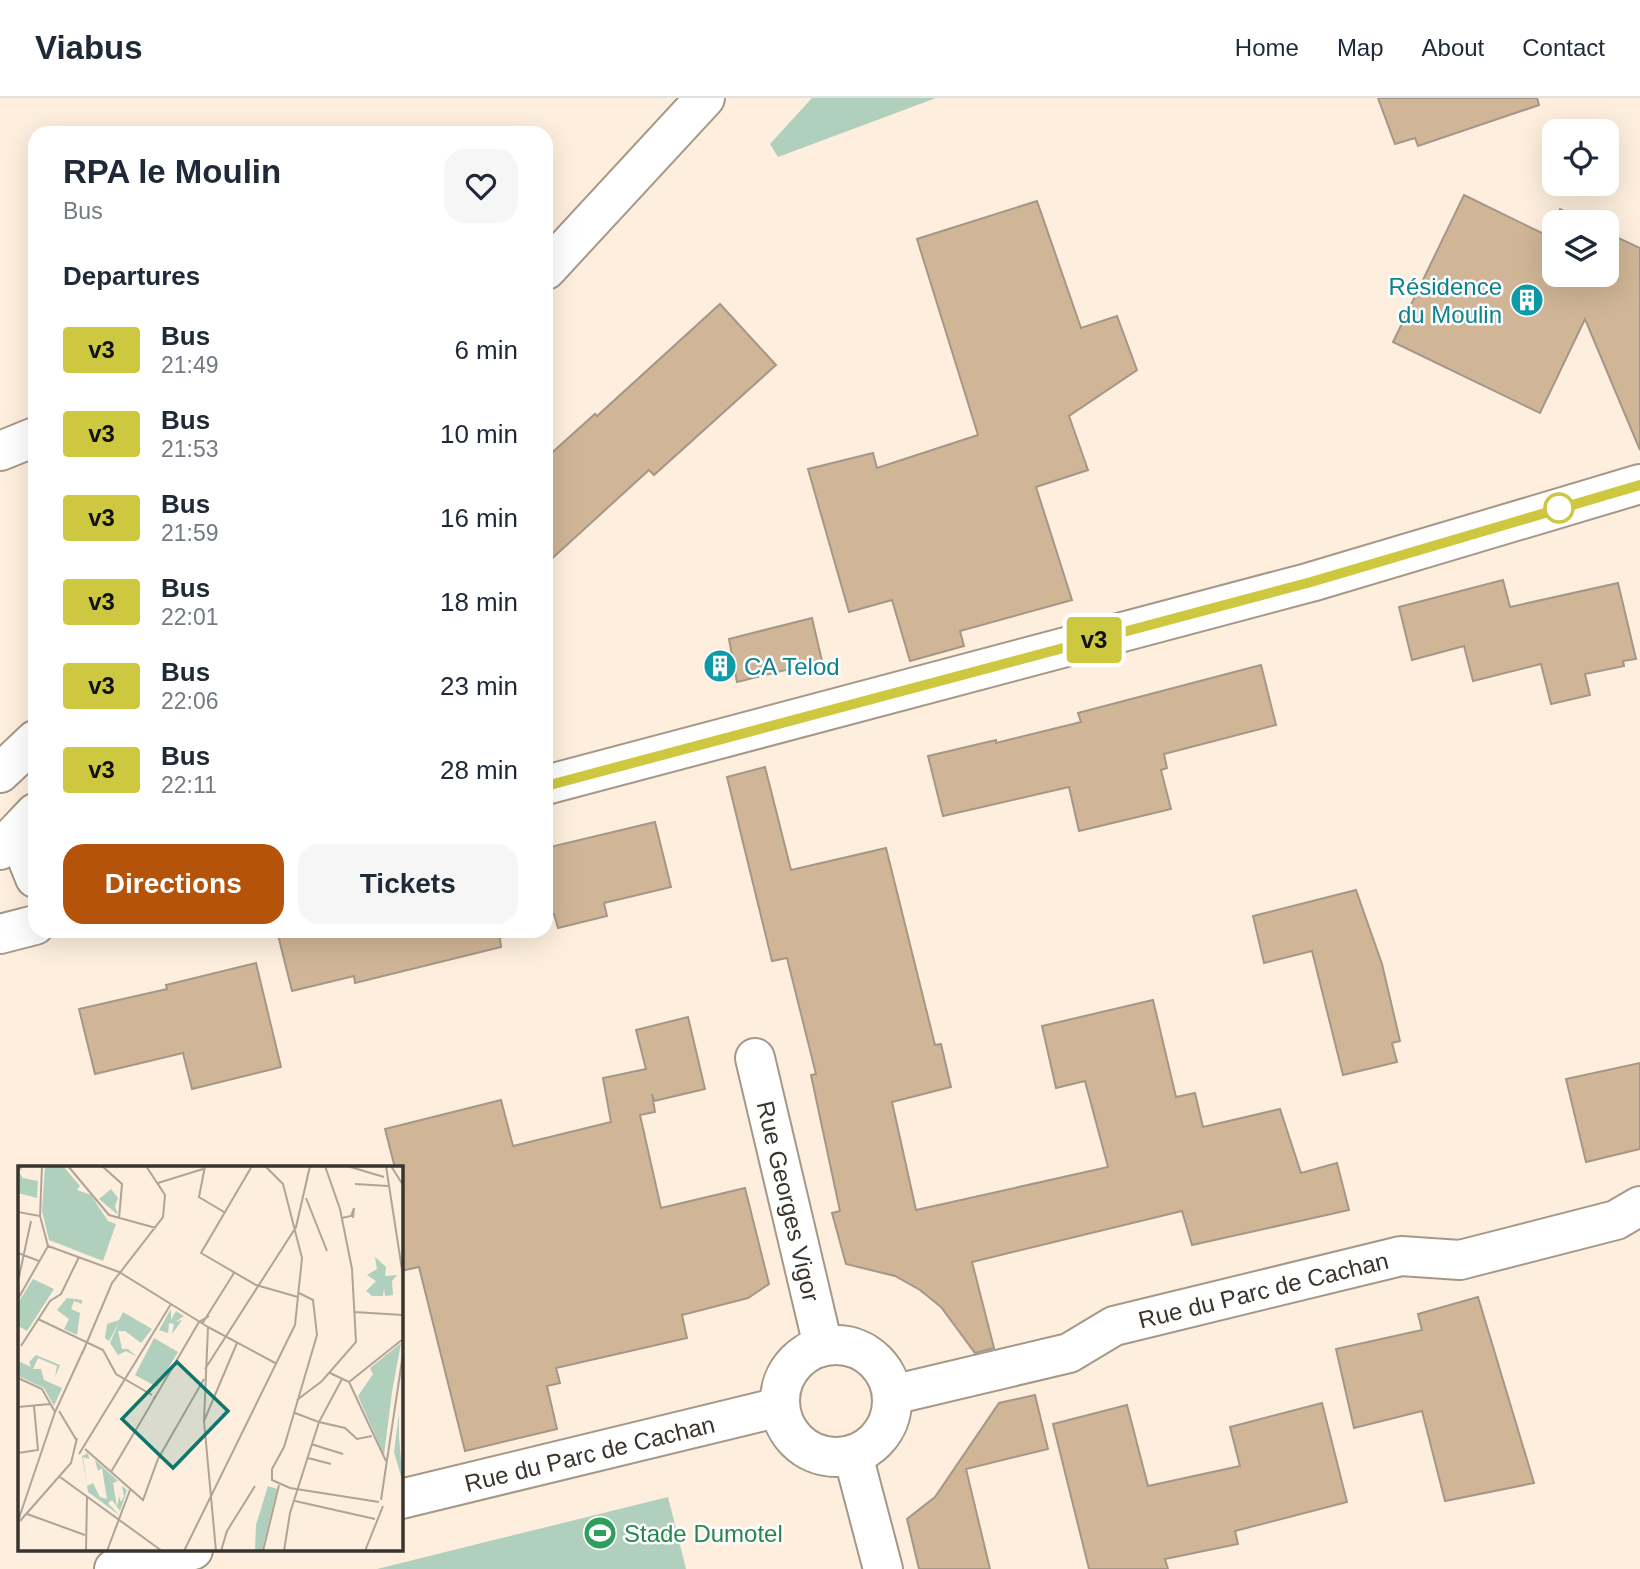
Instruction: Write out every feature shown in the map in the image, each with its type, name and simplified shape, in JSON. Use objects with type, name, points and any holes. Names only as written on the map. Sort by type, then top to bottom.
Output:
[{"type":"street","points":[[553,262],[705,98]]},
{"type":"street","points":[[0,451],[28,440]]},
{"type":"street","points":[[553,784],[1311,582],[1640,484]]},
{"type":"street","points":[[0,773],[28,747]]},
{"type":"street","points":[[17,832],[28,860]]},
{"type":"street","points":[[0,934],[28,927]]},
{"type":"street","name":"Rue Georges Vigor","points":[[755,1058],[823,1346]]},
{"type":"street","name":"Rue du Parc de Cachan","points":[[892,1395],[1069,1353],[1114,1326],[1401,1256],[1460,1260],[1484,1255],[1616,1220],[1640,1206]]},
{"type":"street","points":[[823,1346],[855,1348],[868,1356],[880,1366],[892,1395],[887,1425],[879,1438],[853,1455],[837,1458],[805,1449],[792,1438],[783,1423],[780,1407],[780,1391],[795,1362],[808,1352],[823,1346]]},
{"type":"street","name":"Rue du Parc de Cachan","points":[[402,1499],[780,1407]]},
{"type":"street","points":[[853,1455],[883,1569]]},
{"type":"street","points":[[114,1569],[185,1552]]},
{"type":"green space","points":[[812,98],[936,98],[778,157],[770,144]]},
{"type":"green space","name":"Stade Dumotel","points":[[668,1497],[686,1569],[377,1569]]},
{"type":"building","points":[[1378,98],[1537,98],[1539,105],[1418,146],[1415,138],[1395,144]]},
{"type":"building","name":"Résidence du Moulin","points":[[1464,195],[1542,233],[1542,287],[1619,287],[1619,238],[1640,248],[1640,450],[1585,319],[1540,413],[1393,342]]},
{"type":"building","points":[[1037,201],[1081,328],[1117,316],[1137,370],[1069,416],[1088,470],[1036,487],[1072,600],[960,631],[964,646],[910,661],[892,600],[849,612],[808,469],[873,453],[877,468],[978,435],[917,239]]},
{"type":"building","points":[[720,304],[776,365],[654,475],[649,470],[553,558],[553,452],[595,414],[597,416]]},
{"type":"building","points":[[1503,580],[1510,607],[1618,583],[1636,659],[1623,661],[1624,666],[1585,674],[1590,695],[1551,704],[1541,664],[1473,681],[1464,646],[1412,660],[1399,607]]},
{"type":"building","points":[[812,618],[822,661],[737,682],[729,639]]},
{"type":"building","points":[[1261,665],[1276,725],[1164,754],[1167,768],[1161,770],[1171,809],[1079,831],[1069,787],[943,816],[928,756],[1081,722],[1078,713]]},
{"type":"building","points":[[765,767],[791,870],[886,848],[935,1045],[941,1044],[951,1087],[892,1102],[916,1210],[1108,1167],[1085,1081],[1056,1088],[1042,1026],[1153,1000],[1176,1097],[1195,1093],[1203,1127],[1280,1109],[1301,1173],[1337,1163],[1349,1210],[1192,1245],[1182,1211],[972,1262],[994,1348],[975,1353],[941,1307],[920,1290],[895,1276],[846,1264],[832,1213],[840,1211],[811,1075],[816,1074],[787,958],[772,961],[727,777]]},
{"type":"building","points":[[655,822],[671,887],[604,903],[607,916],[558,928],[553,914],[553,846]]},
{"type":"building","points":[[1356,890],[1382,964],[1400,1041],[1392,1043],[1397,1062],[1343,1075],[1312,951],[1264,963],[1253,916]]},
{"type":"building","points":[[279,938],[500,938],[501,947],[355,983],[354,976],[292,991]]},
{"type":"building","points":[[256,963],[281,1067],[192,1089],[183,1053],[95,1074],[79,1009],[167,989],[166,985]]},
{"type":"building","points":[[688,1017],[705,1089],[654,1101],[652,1094],[655,1112],[640,1115],[661,1208],[745,1188],[769,1284],[748,1298],[682,1315],[687,1338],[556,1368],[560,1383],[547,1386],[557,1429],[465,1451],[419,1267],[402,1271],[402,1166],[394,1166],[385,1129],[501,1100],[513,1146],[611,1122],[603,1078],[646,1069],[636,1030]]},
{"type":"building","points":[[1640,1063],[1640,1149],[1586,1162],[1566,1079]]},
{"type":"building","points":[[1478,1297],[1534,1483],[1445,1501],[1422,1411],[1354,1428],[1336,1349],[1422,1330],[1418,1314]]},
{"type":"building","points":[[1035,1395],[1048,1449],[966,1469],[990,1569],[919,1569],[907,1519],[935,1497],[999,1403]]},
{"type":"building","points":[[1322,1403],[1347,1502],[1235,1531],[1238,1544],[1165,1559],[1168,1569],[1089,1569],[1053,1424],[1127,1405],[1148,1486],[1240,1466],[1230,1427]]},
{"type":"bus line","name":"v3","points":[[553,784],[1311,582],[1640,485]]},
{"type":"place","name":"Résidence du Moulin","points":[[1527,300]]},
{"type":"place","name":"CA Telod","points":[[720,666]]},
{"type":"place","name":"Stade Dumotel","points":[[600,1533]]}]
